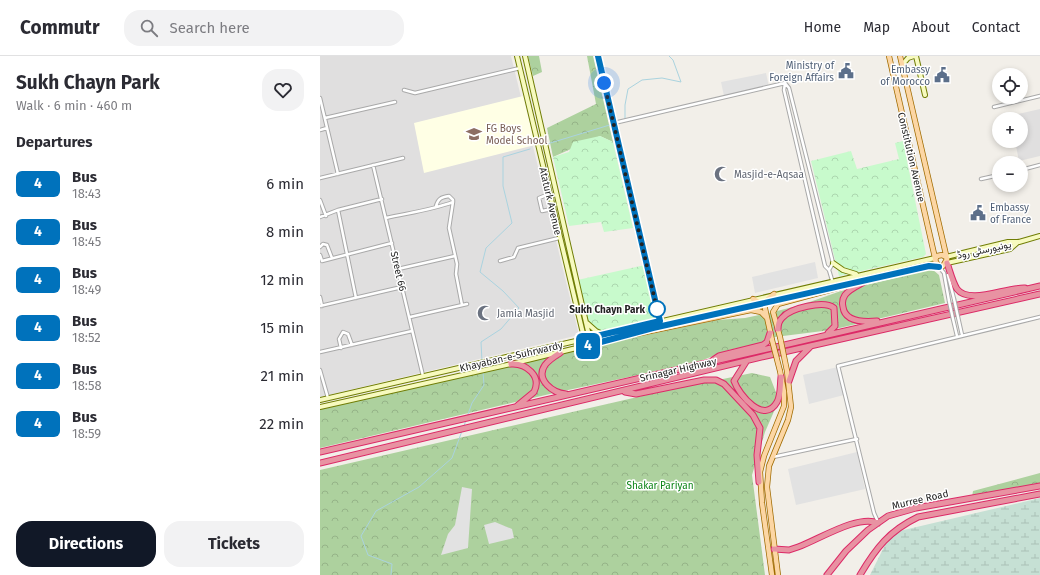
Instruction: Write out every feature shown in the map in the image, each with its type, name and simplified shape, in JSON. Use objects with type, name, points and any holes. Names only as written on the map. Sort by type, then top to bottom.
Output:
[{"type":"highway","points":[[946,262],[956,288],[967,295],[980,295],[1009,288],[1031,288]]},
{"type":"highway","points":[[869,279],[845,295],[842,302],[845,314],[858,321],[889,321]]},
{"type":"highway","name":"Srinagar Highway","points":[[320,453],[1040,286]]},
{"type":"highway","name":"Srinagar Highway","points":[[320,461],[452,432],[812,346],[1040,294]]},
{"type":"highway","points":[[778,329],[780,320],[788,312],[823,304],[834,308],[836,320],[832,330],[825,335]]},
{"type":"highway","points":[[706,363],[719,356],[764,345],[768,342],[770,333]]},
{"type":"highway","points":[[789,381],[796,361],[812,346]]},
{"type":"highway","points":[[560,353],[546,364],[543,376],[544,382],[552,391],[571,394]]},
{"type":"highway","points":[[746,362],[734,381],[737,389],[754,408],[766,410],[777,403],[781,374]]},
{"type":"highway","points":[[511,364],[520,364],[528,368],[534,376],[536,385],[530,397],[515,408]]},
{"type":"highway","points":[[622,391],[636,394],[704,380],[716,380],[724,384],[753,415],[760,428],[757,455],[759,482]]},
{"type":"highway","points":[[437,426],[379,441],[378,445],[381,446],[445,433]]},
{"type":"highway","points":[[320,453],[368,444],[372,446],[370,449],[320,461]]},
{"type":"highway","name":"Murree Road","points":[[827,575],[846,551],[888,516],[916,508],[1040,486]]},
{"type":"highway","name":"Murree Road","points":[[860,575],[882,542],[908,522],[918,517],[1040,494]]},
{"type":"highway","points":[[968,498],[970,506]]},
{"type":"highway","points":[[774,549],[788,550],[798,547],[869,520],[878,523]]},
{"type":"main road","name":"Ataturk Avenue","points":[[517,56],[552,209],[586,346]]},
{"type":"main road","name":"Ataturk Avenue","points":[[525,56],[592,345]]},
{"type":"main road","points":[[598,56],[660,321]]},
{"type":"main road","name":"Constitution Avenue","points":[[889,56],[936,264],[939,267]]},
{"type":"main road","name":"Constitution Avenue","points":[[900,56],[946,262]]},
{"type":"main road","points":[[902,65],[908,58],[915,56],[925,95]]},
{"type":"main road","points":[[524,83],[530,81]]},
{"type":"main road","points":[[1018,242],[1040,236]]},
{"type":"main road","name":"یونیورسٹی روڈ","points":[[946,262],[1008,242],[1018,242]]},
{"type":"main road","name":"یونیورسٹی روڈ","points":[[946,262],[1010,249],[1018,242]]},
{"type":"main road","points":[[778,575],[767,487],[767,474],[790,413],[791,397],[774,312],[778,304],[784,300],[919,268],[929,266],[939,267],[946,262],[942,255],[935,258]]},
{"type":"main road","name":"Khayaban-e-Suhrwardy","points":[[320,400],[590,338],[832,280],[935,258]]},
{"type":"main road","points":[[917,261],[919,268]]},
{"type":"main road","points":[[833,263],[843,270],[857,275]]},
{"type":"main road","points":[[772,575],[759,482],[761,464],[784,406],[781,374],[766,318],[764,304],[774,294]]},
{"type":"main road","points":[[753,299],[759,302],[759,306],[756,310]]},
{"type":"main road","name":"Khayaban-e-Suhrwardy","points":[[320,407],[560,353],[636,334],[653,328],[750,306]]},
{"type":"main road","points":[[636,334],[756,310],[761,312],[766,318]]},
{"type":"main road","points":[[586,321],[596,331],[604,334]]},
{"type":"main road","points":[[465,374],[466,367]]},
{"type":"street","points":[[404,90],[415,92],[520,68]]},
{"type":"street","points":[[614,123],[785,83]]},
{"type":"street","points":[[785,83],[789,88],[833,263],[829,270]]},
{"type":"street","points":[[785,83],[784,90],[825,266],[829,270],[832,280]]},
{"type":"street","points":[[994,107],[1040,96]]},
{"type":"street","points":[[320,98],[338,174]]},
{"type":"street","points":[[325,118],[395,102]]},
{"type":"street","points":[[320,130],[327,128]]},
{"type":"street","points":[[800,157],[805,155]]},
{"type":"street","points":[[320,178],[403,158]]},
{"type":"street","points":[[802,164],[808,163]]},
{"type":"street","name":"Street 66","points":[[373,165],[423,376]]},
{"type":"street","points":[[1028,168],[1040,165]]},
{"type":"street","points":[[981,179],[992,177]]},
{"type":"street","points":[[549,194],[539,198],[542,211],[552,209]]},
{"type":"street","points":[[436,206],[441,198],[449,196],[453,202],[449,228],[455,256],[457,269],[456,274],[462,305]]},
{"type":"street","points":[[320,217],[326,216],[338,210],[382,199]]},
{"type":"street","points":[[320,200],[326,216]]},
{"type":"street","points":[[386,218],[453,202]]},
{"type":"street","points":[[338,210],[356,298]]},
{"type":"street","points":[[500,261],[514,257],[518,248],[559,238]]},
{"type":"street","points":[[320,255],[322,260],[392,243]]},
{"type":"street","points":[[320,247],[323,244],[327,246],[332,258]]},
{"type":"street","points":[[398,269],[455,256]]},
{"type":"street","name":"Constitution Avenue","points":[[946,262],[962,335]]},
{"type":"street","points":[[939,267],[944,272],[957,336]]},
{"type":"street","points":[[320,297],[321,306],[402,287]]},
{"type":"street","points":[[410,317],[467,304]]},
{"type":"street","points":[[878,523],[874,513],[838,366],[1040,317]]},
{"type":"street","points":[[320,352],[412,331]]},
{"type":"street","points":[[341,348],[339,339],[343,332],[348,334],[352,345]]},
{"type":"street","points":[[320,370],[328,398]]},
{"type":"street","points":[[772,458],[857,439]]},
{"type":"shaded area","points":[[320,56],[511,56],[579,335],[320,397]]},
{"type":"shaded area","points":[[766,73],[769,87],[724,96],[721,82]]},
{"type":"shaded area","name":"FG Boys Model School","points":[[523,96],[535,145],[424,173],[414,123]]},
{"type":"shaded area","points":[[1040,109],[1040,156],[1028,159],[1028,156],[1018,156],[1016,148],[1028,148],[1028,112],[1027,112]]},
{"type":"shaded area","points":[[815,262],[818,278],[755,293],[752,277]]},
{"type":"shaded area","points":[[838,367],[844,395],[809,404],[803,375]]},
{"type":"shaded area","points":[[857,452],[865,489],[796,505],[788,469]]},
{"type":"shaded area","points":[[462,487],[472,489],[468,548],[441,555],[448,534],[455,525]]},
{"type":"shaded area","points":[[495,522],[512,529],[514,538],[489,544],[484,525]]},
{"type":"green space","points":[[528,56],[539,56],[542,72],[533,76]]},
{"type":"green space","points":[[587,56],[593,56],[613,142],[600,136],[553,157],[547,128],[596,104]]},
{"type":"green space","points":[[600,136],[613,142],[633,228],[604,232],[601,222],[569,226],[553,157],[569,152],[573,142]]},
{"type":"green space","points":[[903,141],[926,254],[923,257],[839,276],[811,161],[851,151],[857,169],[899,159],[895,143]]},
{"type":"green space","points":[[645,265],[657,321],[586,336],[573,281]]},
{"type":"green space","points":[[932,269],[939,275],[945,303],[831,330],[775,337],[761,343],[729,350],[695,363],[554,393],[320,448],[320,409],[626,339],[718,320],[745,318],[773,312],[801,305],[841,291]]},
{"type":"green space","name":"Shakar Pariyan","points":[[752,373],[770,377],[779,400],[765,432],[752,475],[765,575],[320,575],[320,470],[655,393]]},
{"type":"green space","points":[[1040,473],[1040,485],[972,497],[973,491]]},
{"type":"green space","points":[[1040,498],[1040,575],[870,575],[891,533]]},
{"type":"waterway","points":[[625,120],[625,105],[628,89],[642,80],[662,78],[681,82],[673,60],[669,56]]},
{"type":"waterway","points":[[547,144],[613,124]]},
{"type":"waterway","points":[[482,361],[481,342],[501,329],[519,308],[503,291],[480,272],[486,248],[512,223],[503,186],[503,157],[530,149]]},
{"type":"waterway","points":[[467,417],[472,403],[484,385],[483,372]]},
{"type":"waterway","points":[[464,426],[466,420]]},
{"type":"waterway","points":[[391,575],[392,564],[368,555],[361,536],[376,511],[419,487],[452,458],[462,431]]},
{"type":"tunnel","points":[[750,306],[782,298]]},
{"type":"bus line","name":"4","points":[[598,56],[660,321],[584,339],[586,346],[636,334],[653,328],[851,282],[863,281],[929,266],[939,267]]},
{"type":"place","name":"Ministry of Foreign Affairs","points":[[846,71]]},
{"type":"place","name":"Embassy of Morocco","points":[[942,75]]},
{"type":"place","name":"FG Boys Model School","points":[[474,134]]},
{"type":"place","name":"Masjid-e-Aqsaa","points":[[722,174]]},
{"type":"place","name":"Embassy of France","points":[[978,213]]},
{"type":"place","name":"Sukh Chayn Park","points":[[657,309]]},
{"type":"place","name":"Jamia Masjid","points":[[485,313]]},
{"type":"route","points":[[604,83],[657,309]]}]
